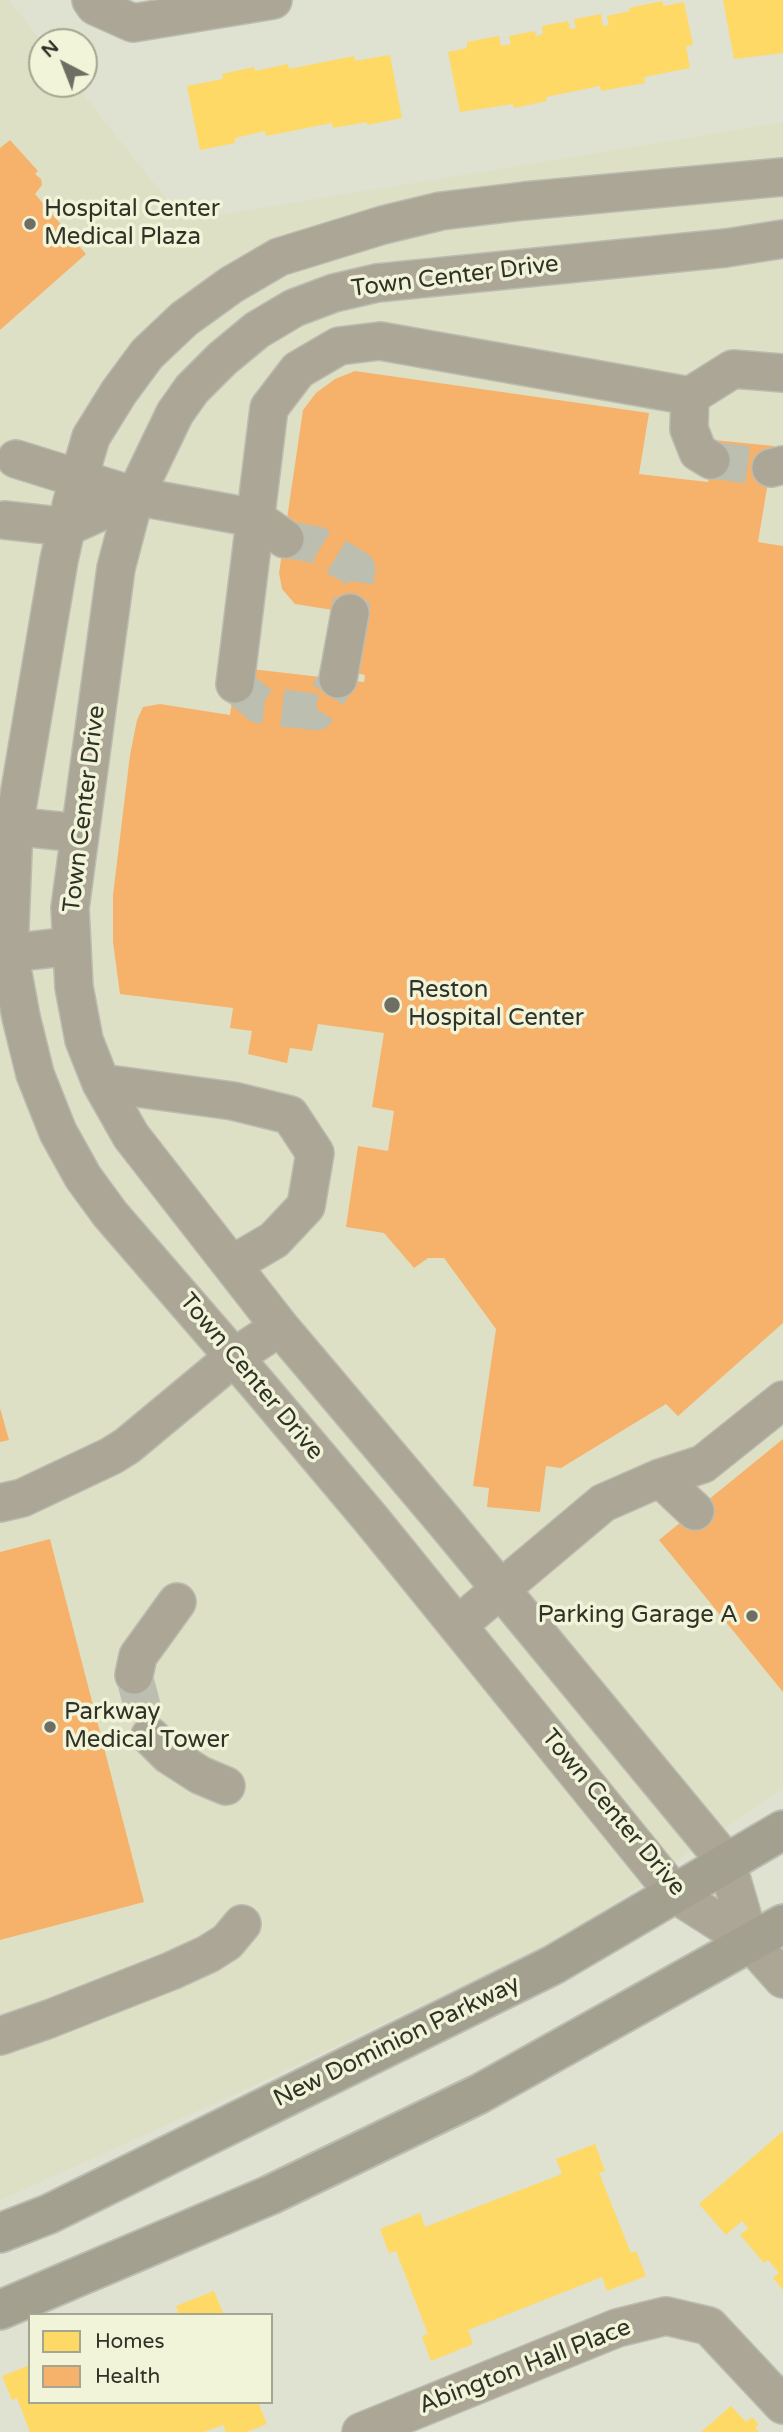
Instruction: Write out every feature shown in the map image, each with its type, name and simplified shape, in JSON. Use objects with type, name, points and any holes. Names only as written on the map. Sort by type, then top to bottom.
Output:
[{"type":"main road","name":"New Dominion Parkway","points":[[0,2233],[49,2214],[552,1965],[783,1830]]},
{"type":"main road","points":[[0,2310],[270,2194],[479,2094],[783,1924]]},
{"type":"street","points":[[91,0],[95,6],[133,23],[272,0]]},
{"type":"street","name":"Town Center Drive","points":[[750,1942],[675,1894],[458,1625],[234,1357],[169,1281],[153,1267],[83,1177],[58,1132],[35,1074],[5,953],[7,825],[59,560],[78,478],[91,437],[147,354],[184,319],[231,285],[279,257],[440,211],[783,177]]},
{"type":"street","name":"Town Center Drive","points":[[750,1942],[727,1863],[280,1327],[131,1136],[101,1083],[84,1040],[74,986],[71,891],[116,568],[135,496],[162,436],[192,389],[222,359],[257,330],[304,304],[334,293],[377,284],[726,248],[783,239]]},
{"type":"street","points":[[235,684],[269,408],[298,370],[339,346],[380,341],[690,396],[733,369],[783,373]]},
{"type":"street","points":[[690,396],[689,429],[698,452],[711,460]]},
{"type":"street","points":[[8,452],[135,496],[255,518],[285,539]]},
{"type":"street","points":[[2,521],[15,507],[21,492],[22,475],[8,452]]},
{"type":"street","points":[[2,521],[67,527],[135,496]]},
{"type":"street","points":[[338,679],[350,613]]},
{"type":"street","points":[[7,825],[79,833]]},
{"type":"street","points":[[5,953],[72,946]]},
{"type":"street","points":[[101,1083],[233,1101],[290,1115],[315,1153],[306,1206],[274,1240],[233,1264]]},
{"type":"street","points":[[0,1503],[22,1498],[111,1457],[234,1357],[280,1327]]},
{"type":"street","points":[[458,1625],[603,1503],[660,1478],[703,1464],[783,1401]]},
{"type":"street","points":[[660,1478],[695,1511]]},
{"type":"street","points":[[134,1675],[138,1656],[177,1602]]},
{"type":"street","points":[[150,1735],[169,1755],[200,1775],[226,1786]]},
{"type":"street","points":[[0,2036],[74,2010],[208,1954],[228,1941],[242,1924]]},
{"type":"street","points":[[750,1942],[783,1979]]},
{"type":"street","name":"Abington Hall Place","points":[[360,2432],[617,2328],[666,2316],[709,2326],[783,2405]]},
{"type":"shaded area","name":"Reston Hospital Center","points":[[0,0],[9,0],[31,28],[28,28],[28,98],[86,98],[184,221],[783,122],[783,1788],[565,1937],[246,2089],[0,2200]]},
{"type":"building: Homes","points":[[723,0],[783,0],[783,53],[734,59]]},
{"type":"building: Homes","points":[[663,1],[663,6],[684,2],[693,45],[686,46],[690,68],[644,77],[645,83],[601,91],[600,86],[546,97],[547,101],[514,108],[513,104],[460,112],[448,52],[467,48],[467,42],[499,36],[501,46],[511,44],[509,36],[535,31],[536,36],[543,34],[542,26],[568,21],[570,29],[576,28],[574,19],[601,14],[603,26],[609,25],[607,16]]},
{"type":"building: Homes","points":[[390,55],[402,118],[333,128],[332,123],[266,136],[265,131],[235,138],[235,143],[200,150],[187,86],[223,79],[222,74],[254,67],[255,71],[288,64],[289,69],[354,56],[355,61]]},
{"type":"building: Homes","points":[[783,2131],[783,2290],[773,2278],[779,2273],[768,2260],[764,2263],[740,2235],[748,2228],[742,2221],[726,2235],[699,2204]]},
{"type":"building: Homes","points":[[595,2144],[605,2171],[599,2173],[631,2253],[636,2251],[646,2276],[607,2291],[602,2277],[468,2330],[473,2344],[431,2361],[422,2336],[428,2334],[396,2251],[389,2253],[380,2229],[420,2213],[425,2227],[562,2174],[556,2159]]},
{"type":"building: Homes","points":[[214,2291],[223,2313],[178,2313],[176,2306]]},
{"type":"building: Homes","points":[[28,2366],[28,2404],[259,2404],[267,2424],[247,2432],[226,2432],[223,2425],[204,2432],[30,2432],[17,2398],[12,2400],[2,2376]]},
{"type":"building: Homes","points":[[731,2406],[746,2422],[752,2417],[759,2425],[755,2428],[759,2432],[701,2432]]},
{"type":"building: Health","name":"Hospital Center Medical Plaza","points":[[10,140],[38,171],[35,174],[41,179],[42,185],[35,194],[86,254],[0,330],[0,148]]},
{"type":"building: Health","points":[[355,371],[649,413],[639,474],[708,482],[714,440],[774,446],[758,542],[783,546],[783,1323],[678,1416],[666,1404],[561,1468],[546,1466],[540,1512],[487,1507],[489,1488],[473,1486],[496,1329],[444,1258],[428,1258],[414,1268],[384,1233],[346,1227],[358,1146],[388,1151],[394,1111],[372,1107],[384,1033],[318,1024],[312,1051],[290,1048],[287,1063],[248,1054],[252,1031],[230,1028],[233,1008],[120,994],[113,942],[113,895],[130,755],[137,720],[143,707],[160,704],[230,715],[235,682],[251,669],[364,682],[365,675],[355,673],[364,615],[295,604],[282,589],[279,573],[303,410],[316,393],[335,379]]},
{"type":"building: Health","points":[[0,1408],[9,1440],[0,1442]]},
{"type":"building: Health","name":"Parking Garage A","points":[[783,1439],[783,1692],[659,1540]]},
{"type":"building: Health","name":"Parkway Medical Tower","points":[[50,1539],[144,1902],[0,1940],[0,1552]]},
{"type":"tunnel","points":[[711,460],[771,468]]},
{"type":"tunnel","points":[[285,539],[317,545],[357,569],[350,613]]},
{"type":"tunnel","points":[[235,684],[260,705],[316,712],[338,679]]},
{"type":"tunnel","points":[[134,1675],[150,1736]]},
{"type":"place","name":"Hospital Center Medical Plaza","points":[[30,224]]},
{"type":"place","name":"Reston Hospital Center","points":[[392,1005]]},
{"type":"place","name":"Parking Garage A","points":[[752,1616]]},
{"type":"place","name":"Parkway Medical Tower","points":[[50,1727]]}]
